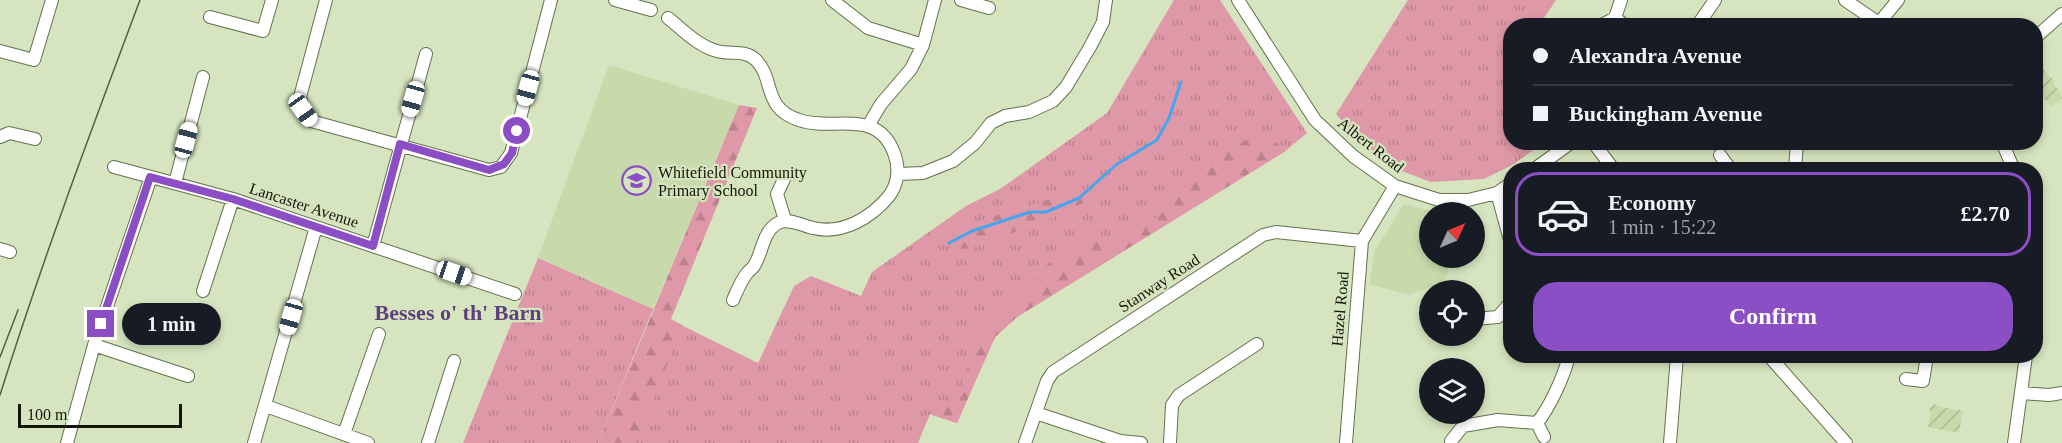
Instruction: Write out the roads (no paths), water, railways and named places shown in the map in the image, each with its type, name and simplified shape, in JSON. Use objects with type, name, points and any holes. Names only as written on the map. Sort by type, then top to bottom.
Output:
[{"type":"street","points":[[0,51],[34,60],[52,0]]},
{"type":"street","points":[[210,17],[263,31],[272,0]]},
{"type":"street","points":[[326,0],[300,97],[303,110],[311,121],[489,170],[504,164],[512,153],[551,0]]},
{"type":"street","points":[[615,0],[635,6],[652,5]]},
{"type":"street","points":[[832,0],[868,28],[923,45]]},
{"type":"street","points":[[868,126],[881,104],[911,69],[923,45],[936,0]]},
{"type":"street","points":[[961,0],[989,8]]},
{"type":"street","points":[[898,174],[924,173],[953,161],[975,143],[991,123],[1005,116],[1029,112],[1053,101],[1066,87],[1090,47],[1103,22],[1106,0]]},
{"type":"street","name":"Albert Road","points":[[1238,0],[1315,120],[1353,156],[1395,186],[1439,200],[1468,200],[1497,193],[1503,189]]},
{"type":"street","points":[[1615,18],[1621,0]]},
{"type":"street","points":[[1706,18],[1715,0]]},
{"type":"street","points":[[1845,0],[1872,18]]},
{"type":"street","points":[[1885,18],[1898,0]]},
{"type":"street","points":[[2043,31],[2062,14]]},
{"type":"street","points":[[668,18],[700,44],[718,52],[741,53],[755,59],[764,72],[771,97],[782,111],[795,119],[811,124],[852,122],[868,126],[886,137],[895,154],[898,174],[894,189],[882,205],[864,220],[844,228],[816,229],[785,220],[776,224],[764,240],[754,266],[747,273],[733,300]]},
{"type":"street","points":[[373,246],[426,54]]},
{"type":"street","points":[[175,183],[203,77]]},
{"type":"street","points":[[0,136],[9,133],[35,139]]},
{"type":"street","points":[[1544,162],[1561,150]]},
{"type":"street","points":[[1720,155],[1725,162]]},
{"type":"street","name":"Lancaster Avenue","points":[[114,167],[233,199],[515,294]]},
{"type":"street","points":[[67,443],[94,345],[150,177]]},
{"type":"street","points":[[785,177],[777,194],[785,220]]},
{"type":"street","name":"Hazel Road","points":[[1346,443],[1362,241],[1395,186]]},
{"type":"street","points":[[1497,193],[1503,215]]},
{"type":"street","points":[[203,291],[233,199]]},
{"type":"street","points":[[254,443],[316,227]]},
{"type":"street","name":"Stanway Road","points":[[1025,443],[1047,381],[1053,372],[1263,235],[1276,232],[1362,241]]},
{"type":"street","points":[[1485,318],[1498,317],[1503,311]]},
{"type":"street","points":[[344,435],[378,334]]},
{"type":"street","points":[[1170,443],[1172,405],[1179,395],[1257,344]]},
{"type":"street","points":[[94,345],[189,376]]},
{"type":"street","points":[[428,443],[454,361]]},
{"type":"street","points":[[1537,423],[1550,404],[1566,363]]},
{"type":"street","points":[[1670,443],[1676,363]]},
{"type":"street","points":[[1775,363],[1846,443]]},
{"type":"street","points":[[1906,379],[1923,381],[1926,363]]},
{"type":"street","points":[[2014,443],[2025,363]]},
{"type":"street","points":[[2021,393],[2049,395],[2062,393]]},
{"type":"street","points":[[266,406],[368,443]]},
{"type":"street","points":[[1036,413],[1120,441],[1141,443]]},
{"type":"street","points":[[1451,441],[1459,422],[1498,420],[1537,423]]},
{"type":"street","points":[[1537,423],[1544,437]]},
{"type":"waterway","points":[[949,243],[972,231],[1030,212],[1046,212],[1079,198],[1117,164],[1157,140],[1169,118],[1181,82]]},
{"type":"tram line","points":[[0,395],[85,147],[140,0]]},
{"type":"tram line","points":[[0,357],[18,310]]},
{"type":"place","name":"Whitefield Community Primary School","points":[[637,181]]},
{"type":"district","name":"Besses o' th' Barn","points":[[458,312]]}]
